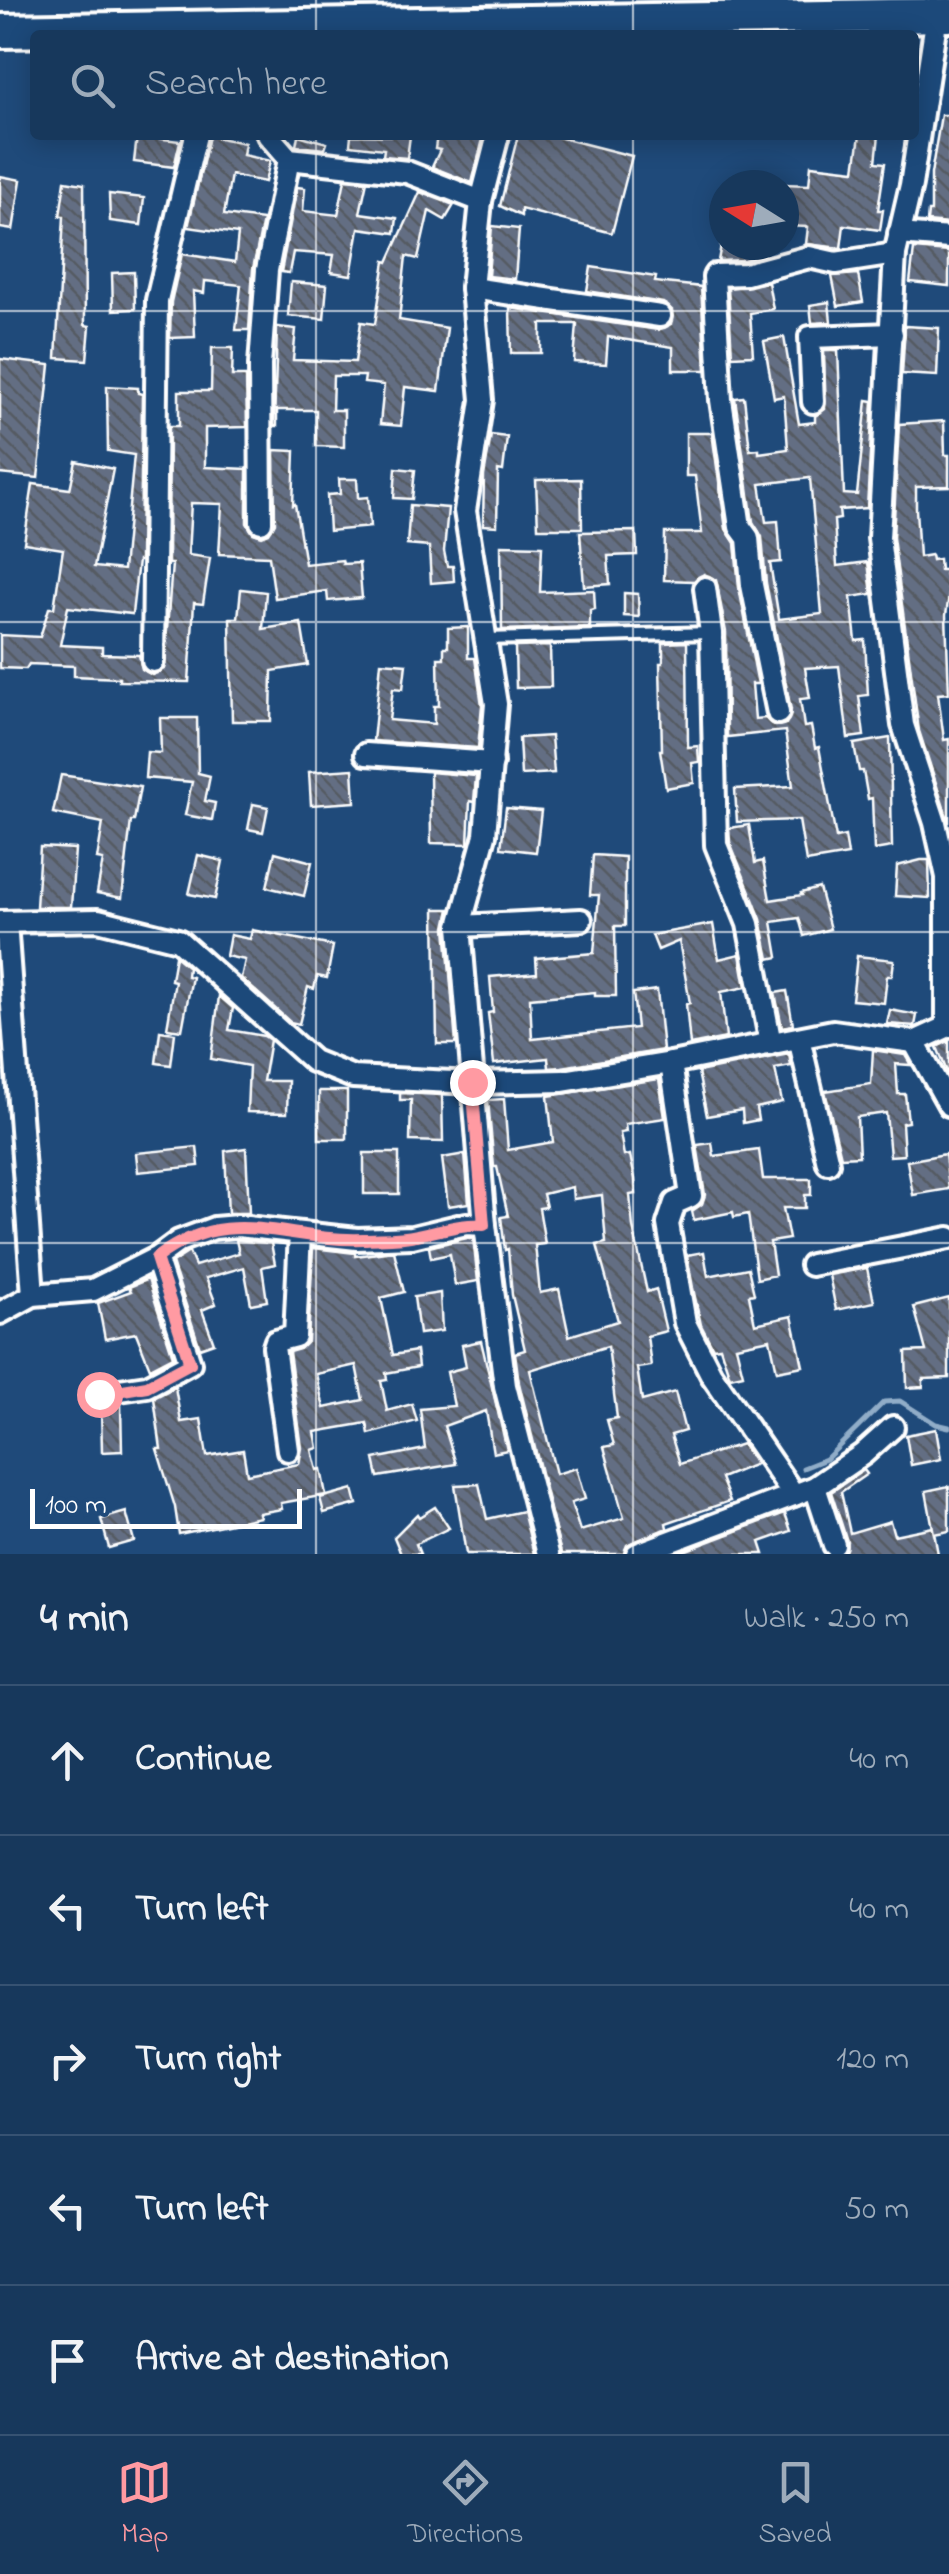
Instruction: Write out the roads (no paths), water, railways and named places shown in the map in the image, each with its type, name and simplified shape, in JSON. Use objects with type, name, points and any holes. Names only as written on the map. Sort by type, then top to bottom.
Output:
[{"type":"main road","points":[[616,20],[647,8],[652,0]]},
{"type":"main road","points":[[723,0],[730,8],[755,18]]},
{"type":"main road","points":[[285,30],[526,28],[616,20],[943,15]]},
{"type":"main road","points":[[0,32],[30,32]]},
{"type":"street","points":[[32,1294],[3,922],[98,920],[178,940],[313,1061],[354,1077],[563,1081],[834,1030],[914,1042],[948,1026],[947,877],[935,824],[903,725],[879,538],[897,244],[943,15]]},
{"type":"street","points":[[152,661],[157,300],[195,140]]},
{"type":"street","points":[[272,140],[289,159],[302,163],[407,172],[481,202]]},
{"type":"street","points":[[497,140],[481,202],[472,288],[482,400],[465,511],[496,704],[485,835],[460,926],[484,1225],[506,1386],[548,1554]]},
{"type":"street","points":[[260,522],[260,365],[266,270],[289,159]]},
{"type":"street","points":[[778,713],[752,585],[748,538],[740,527],[721,400],[714,277],[746,274],[802,258],[836,263],[897,244],[949,238]]},
{"type":"street","points":[[472,288],[660,316]]},
{"type":"street","points":[[813,402],[810,337],[892,334]]},
{"type":"street","points":[[704,588],[710,633],[716,845],[748,924],[771,1044]]},
{"type":"street","points":[[366,754],[492,763]]},
{"type":"street","points":[[460,926],[581,920]]},
{"type":"street","points":[[799,1038],[828,1163]]},
{"type":"street","points":[[914,1042],[949,1105]]},
{"type":"street","points":[[671,1063],[691,1196],[674,1203],[668,1224],[684,1323],[712,1374],[794,1494]]},
{"type":"street","points":[[0,1313],[32,1294],[93,1290],[156,1258],[178,1241],[214,1228],[238,1226],[357,1239],[412,1236],[466,1224],[484,1225]]},
{"type":"street","points":[[288,1450],[274,1347],[276,1341],[295,1336],[300,1234]]},
{"type":"street","points":[[811,1265],[949,1238]]},
{"type":"street","points":[[99,1394],[147,1386],[190,1363],[156,1258]]},
{"type":"street","points":[[636,1554],[815,1487],[893,1428]]},
{"type":"street","points":[[815,1487],[834,1545]]},
{"type":"lane","points":[[486,639],[710,633]]},
{"type":"waterway","points":[[803,1468],[826,1459],[884,1402],[900,1401],[936,1424],[949,1427]]}]
